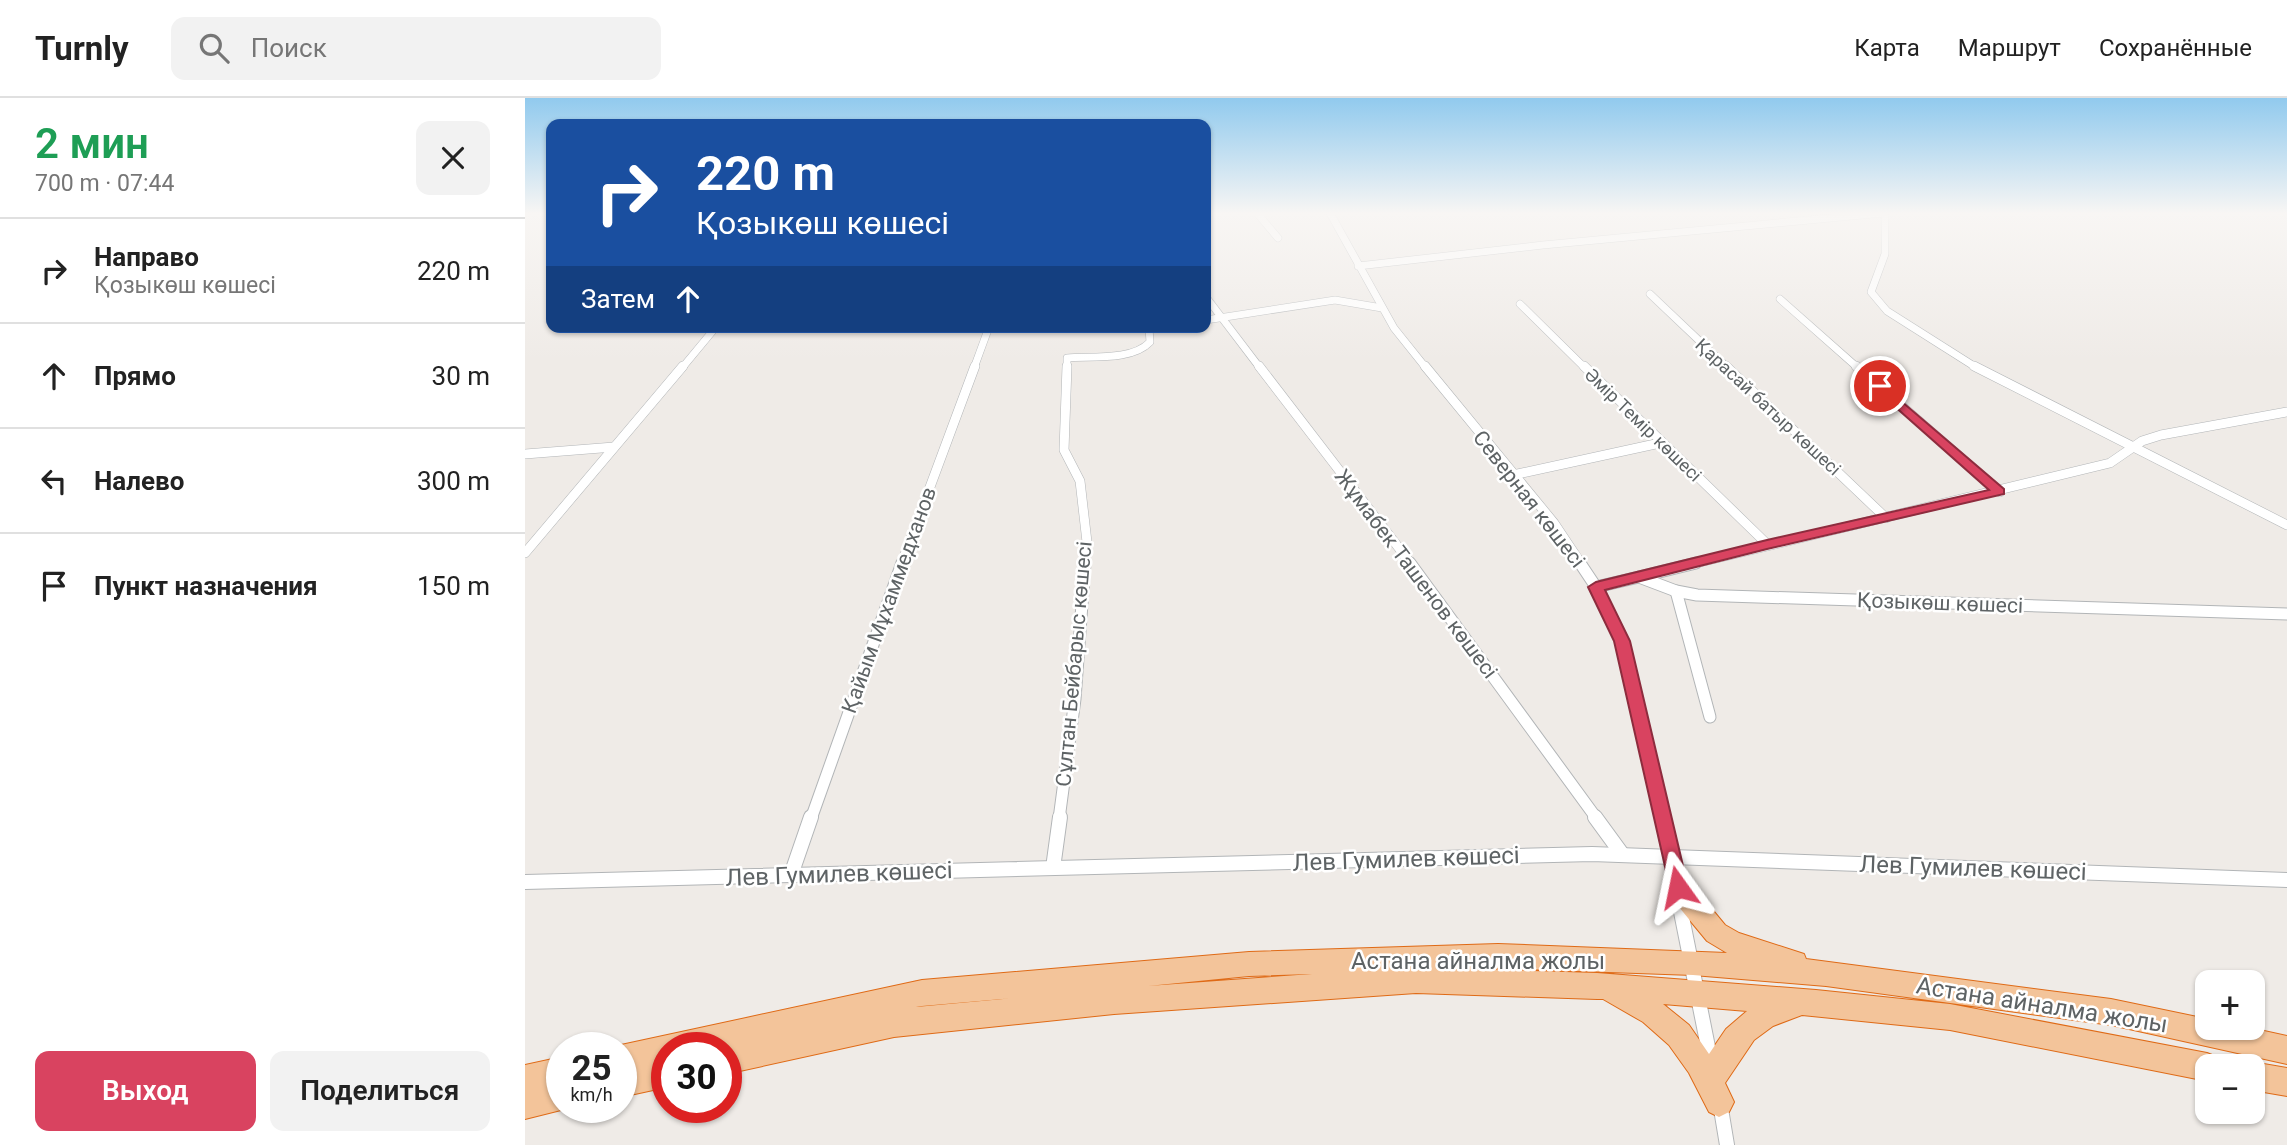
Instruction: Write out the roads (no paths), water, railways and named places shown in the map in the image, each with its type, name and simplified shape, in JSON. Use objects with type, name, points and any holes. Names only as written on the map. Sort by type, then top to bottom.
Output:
[{"type":"highway","points":[[1678,887],[1716,933],[1732,943],[1826,973]]},
{"type":"highway","name":"Астана айналма жолы","points":[[742,1033],[922,993],[1249,964],[1498,956],[1693,963],[1826,973],[2111,1012],[2287,1050]]},
{"type":"highway","name":"Астана айналма жолы","points":[[742,1056],[894,1023],[1114,1001],[1416,980],[1597,986],[1816,1003],[1950,1017],[2195,1065]]},
{"type":"highway","points":[[1597,986],[1637,1003],[1671,1025],[1698,1058],[1719,1102]]},
{"type":"highway","points":[[1714,1074],[1726,1051],[1751,1022],[1768,1012],[1816,1003]]},
{"type":"highway","points":[[525,1079],[546,1075]]},
{"type":"highway","points":[[2265,1079],[2287,1083]]},
{"type":"highway","points":[[525,1104],[546,1099]]},
{"type":"street","name":"Северная көшесі","points":[[1356,262],[1394,328],[1554,523],[1596,587],[1622,641],[1672,856],[1727,1145]]},
{"type":"street","points":[[1358,266],[1394,262]]},
{"type":"street","points":[[1885,262],[1871,292],[1874,299],[1923,336],[1984,372],[2287,525]]},
{"type":"street","name":"Қарасай батыр көшесі","points":[[1650,294],[1887,518]]},
{"type":"street","points":[[1780,299],[2000,492]]},
{"type":"street","points":[[1211,319],[1335,300],[1382,308]]},
{"type":"street","name":"Жұмабек Ташенов көшесі","points":[[1211,304],[1411,564],[1622,854]]},
{"type":"street","name":"Әмір Темір көшесі","points":[[1520,304],[1660,443],[1767,544]]},
{"type":"street","points":[[525,553],[711,333]]},
{"type":"street","name":"Қайым Мұхаммедханов","points":[[792,875],[871,646],[987,333]]},
{"type":"street","name":"Сұлтан Бейбарыс көшесі","points":[[1053,868],[1075,699],[1087,542],[1080,481],[1064,450],[1067,358],[1134,352],[1147,347],[1151,341],[1150,333]]},
{"type":"street","points":[[1596,587],[1767,544],[2000,492],[2110,463],[2142,441],[2161,435],[2287,412]]},
{"type":"street","points":[[1513,475],[1660,443]]},
{"type":"street","points":[[525,454],[614,447]]},
{"type":"street","name":"Қозыкөш көшесі","points":[[1639,577],[1676,591],[1697,595],[2287,614]]},
{"type":"street","points":[[1676,591],[1710,717]]},
{"type":"street","name":"Лев Гумилев көшесі","points":[[525,882],[1622,854],[2287,880]]}]
